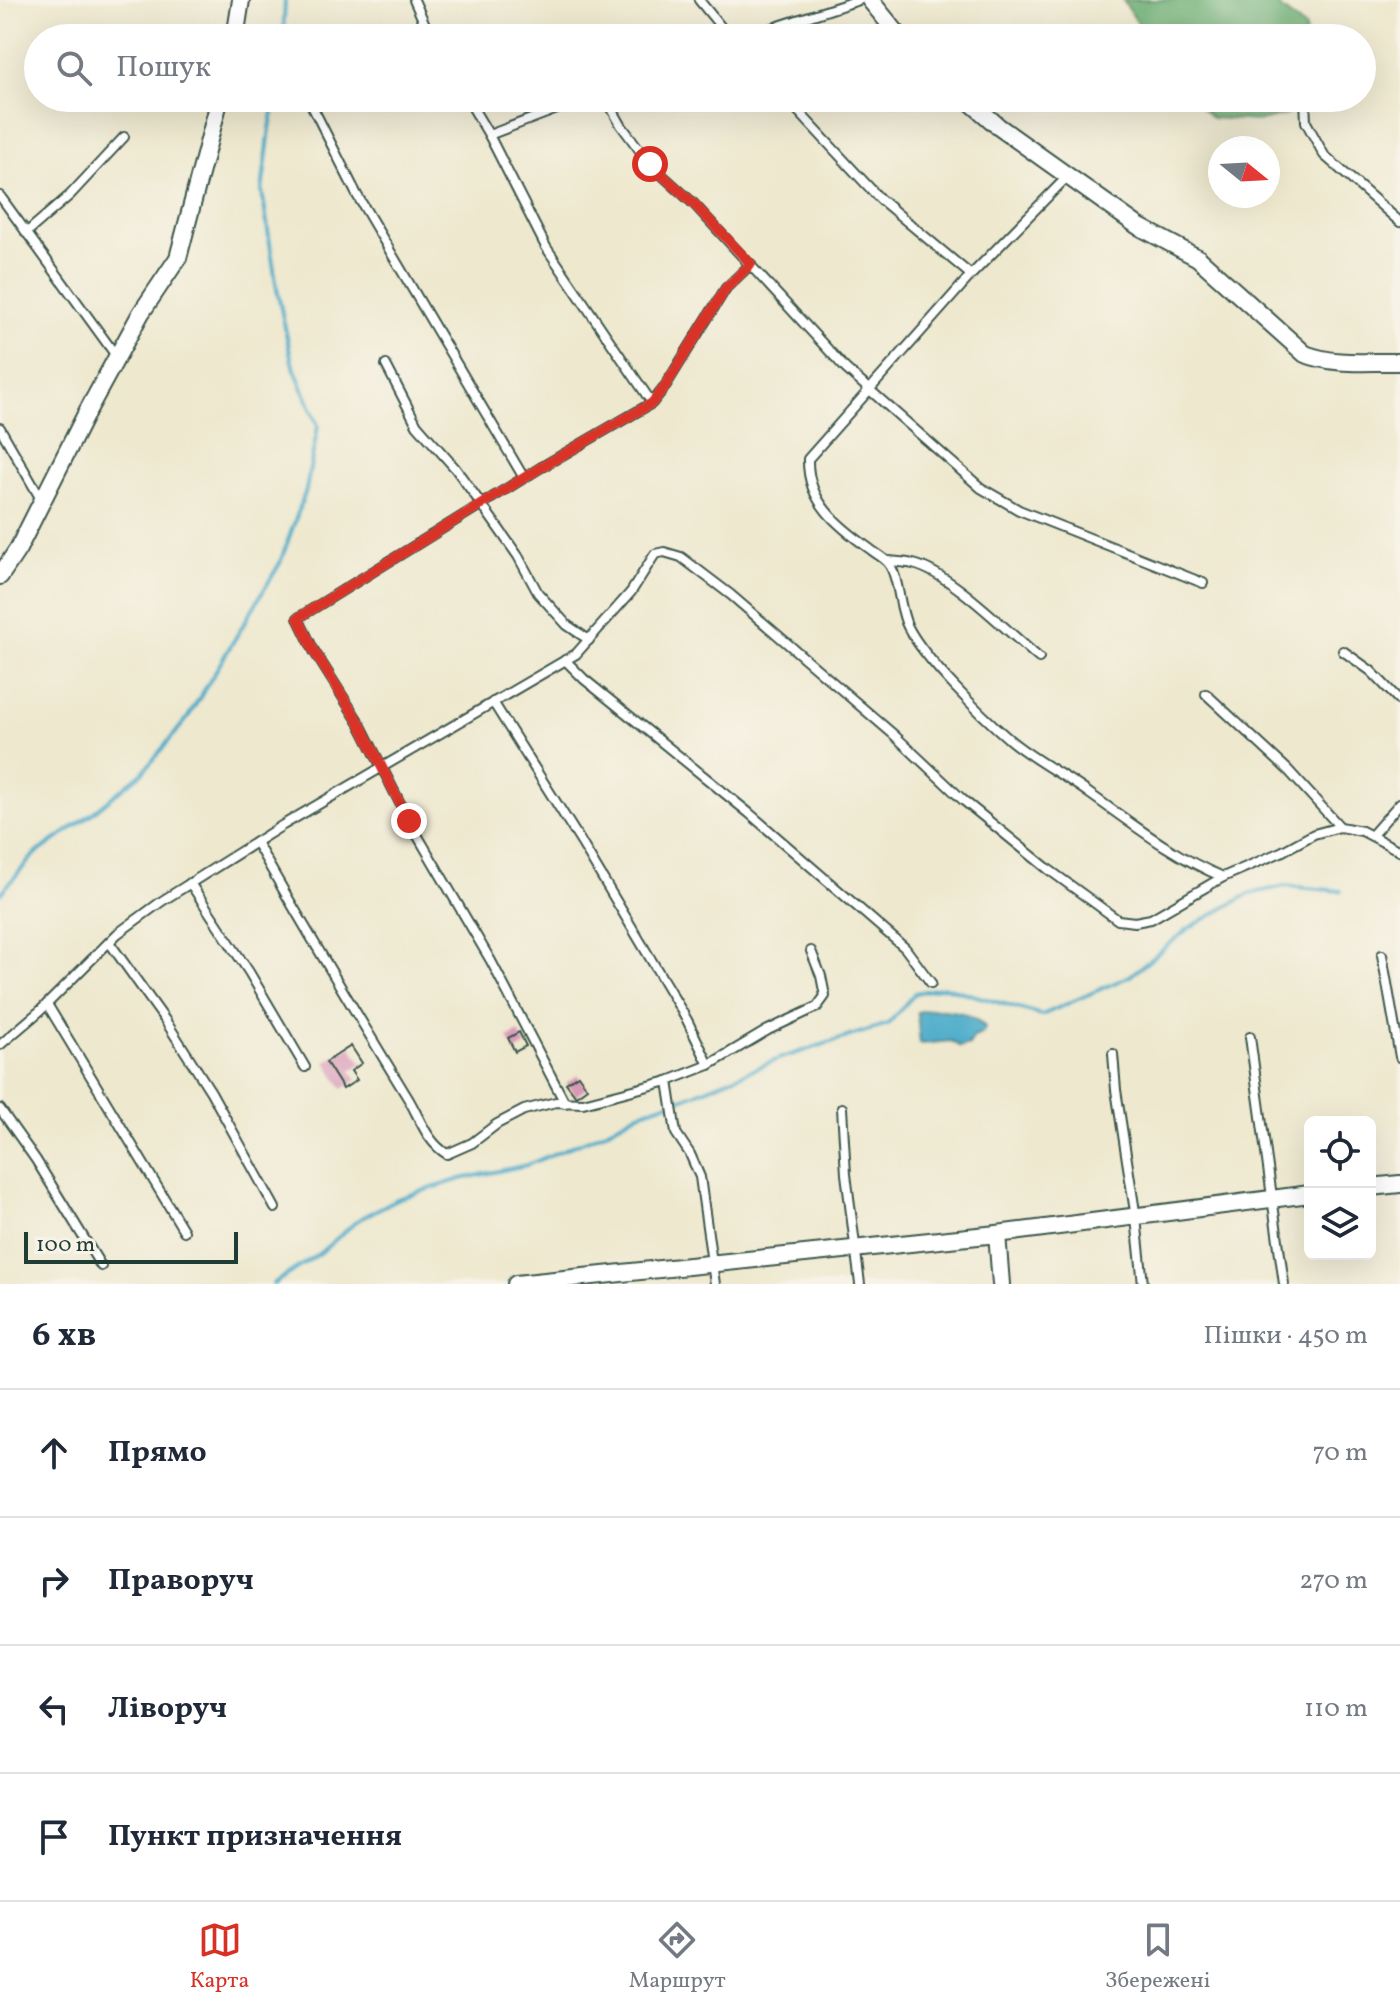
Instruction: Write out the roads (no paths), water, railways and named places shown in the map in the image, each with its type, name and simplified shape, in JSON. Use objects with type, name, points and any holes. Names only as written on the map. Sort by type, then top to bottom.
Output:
[{"type":"street","points":[[237,24],[241,0]]},
{"type":"street","points":[[870,0],[890,24]]},
{"type":"street","points":[[0,576],[18,549],[141,313],[178,258],[216,112]]},
{"type":"street","points":[[982,112],[1138,226],[1198,258],[1305,354],[1325,362],[1343,364],[1400,362]]},
{"type":"street","points":[[1376,1186],[1400,1184]]},
{"type":"street","points":[[516,1284],[997,1234],[1304,1195]]},
{"type":"street","points":[[997,1234],[1001,1284]]},
{"type":"lane","points":[[414,0],[425,24]]},
{"type":"lane","points":[[699,0],[719,24]]},
{"type":"lane","points":[[785,24],[859,0]]},
{"type":"lane","points":[[315,112],[357,195],[524,478]]},
{"type":"lane","points":[[475,112],[546,247],[652,403]]},
{"type":"lane","points":[[489,135],[549,112]]},
{"type":"lane","points":[[614,112],[650,164],[694,204],[805,325],[869,390],[981,488],[1019,510],[1203,583]]},
{"type":"lane","points":[[799,112],[880,199],[971,275]]},
{"type":"lane","points":[[1306,112],[1306,122],[1324,155],[1400,222]]},
{"type":"lane","points":[[26,233],[70,195],[124,137]]},
{"type":"lane","points":[[1068,176],[971,275],[808,459],[808,477],[815,494],[833,520],[888,561],[908,627],[949,680],[1011,741],[1157,843],[1223,877]]},
{"type":"lane","points":[[0,196],[117,357]]},
{"type":"lane","points":[[565,1103],[491,961],[409,821],[360,724],[314,651],[298,618],[652,403],[726,288],[751,264]]},
{"type":"lane","points":[[386,365],[417,425],[482,505],[518,556],[538,593],[567,625],[589,640]]},
{"type":"lane","points":[[0,428],[42,502]]},
{"type":"lane","points":[[0,1045],[47,1004],[109,942],[162,901],[256,842],[576,654],[631,592],[655,554],[664,552],[681,557],[731,595],[893,734],[963,800],[1048,869],[1118,920],[1135,922],[1151,919],[1223,877],[1314,834],[1340,827],[1372,835],[1400,851]]},
{"type":"lane","points":[[888,561],[914,564],[935,574],[975,602],[1039,658]]},
{"type":"lane","points":[[1343,651],[1371,671],[1400,701]]},
{"type":"lane","points":[[565,660],[905,948],[931,983]]},
{"type":"lane","points":[[1206,694],[1288,770],[1340,827]]},
{"type":"lane","points":[[493,702],[687,1020],[709,1065]]},
{"type":"lane","points":[[1372,835],[1400,803]]},
{"type":"lane","points":[[256,842],[322,960],[409,1099],[435,1148],[447,1154],[472,1143],[497,1124],[524,1110],[583,1103],[668,1081],[709,1065],[768,1030],[817,1007],[825,996],[811,951]]},
{"type":"lane","points":[[190,883],[249,972],[305,1067]]},
{"type":"lane","points":[[109,942],[165,1020],[211,1092],[275,1208]]},
{"type":"lane","points":[[1382,955],[1400,1057]]},
{"type":"lane","points":[[47,1004],[184,1231]]},
{"type":"lane","points":[[1250,1037],[1284,1284]]},
{"type":"lane","points":[[1113,1054],[1143,1284]]},
{"type":"lane","points":[[668,1081],[676,1133],[700,1177],[715,1284]]},
{"type":"lane","points":[[842,1108],[846,1174],[860,1284]]},
{"type":"lane","points":[[0,1109],[36,1160],[101,1266]]},
{"type":"water","points":[[932,1009],[967,1015],[985,1027],[983,1033],[974,1037],[969,1045],[960,1047],[951,1041],[920,1044],[917,1012]]},
{"type":"waterway","points":[[284,24],[285,0]]},
{"type":"waterway","points":[[0,894],[34,855],[143,772],[187,719],[280,563],[306,490],[318,426],[292,362],[262,191],[273,112]]},
{"type":"waterway","points":[[273,1284],[320,1253],[358,1220],[397,1199],[461,1179],[527,1165],[603,1133],[639,1113],[781,1058],[888,1024],[915,993],[945,987],[1042,1015],[1130,976],[1189,928],[1249,894],[1285,886],[1341,891]]}]
